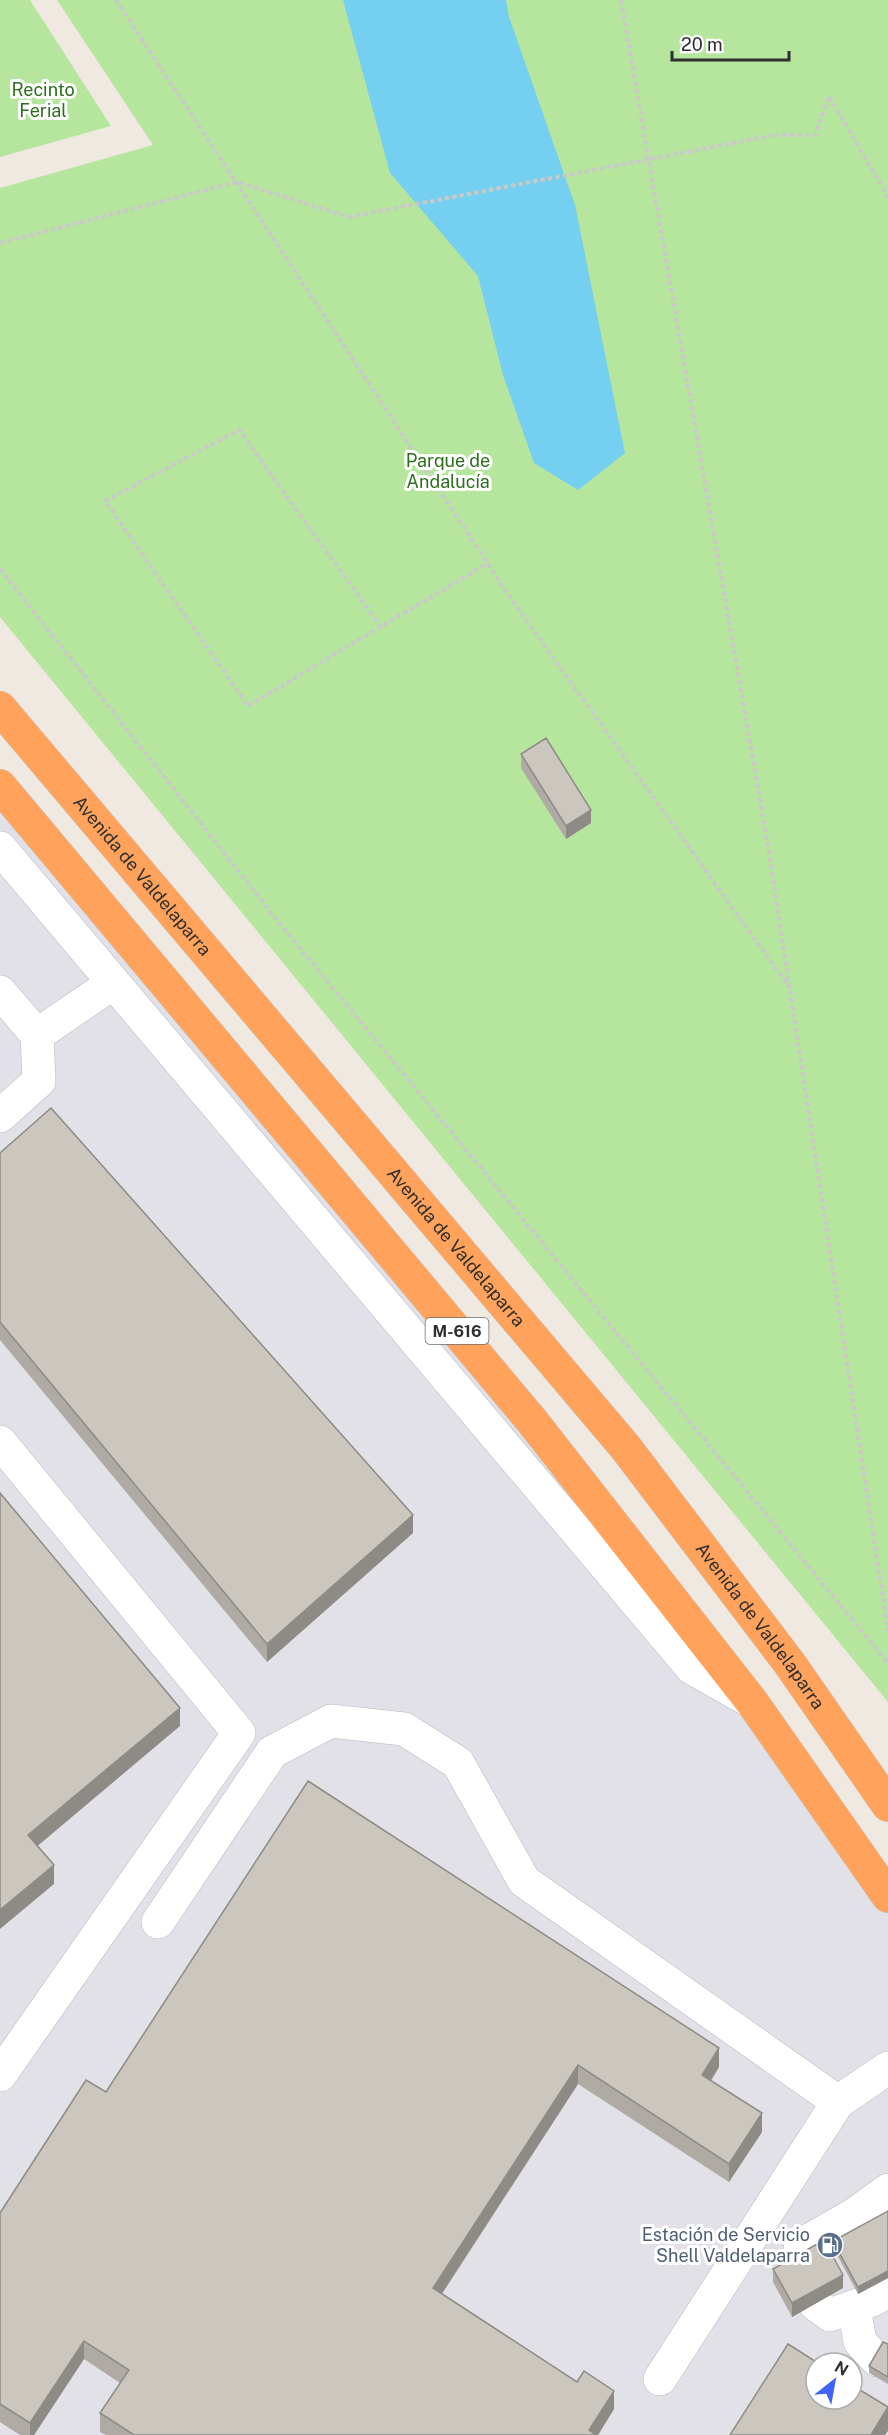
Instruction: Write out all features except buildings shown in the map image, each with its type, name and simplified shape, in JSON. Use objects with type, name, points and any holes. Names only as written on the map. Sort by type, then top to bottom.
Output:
[{"type":"highway","name":"Avenida de Valdelaparra","points":[[0,708],[626,1448],[790,1664],[888,1805]]},
{"type":"highway","name":"M-616","points":[[0,786],[532,1421],[752,1702],[888,1896]]},
{"type":"lane","points":[[0,848],[692,1668],[752,1702]]},
{"type":"lane","points":[[37,1035],[113,983]]},
{"type":"lane","points":[[0,992],[37,1035],[39,1081],[0,1116]]},
{"type":"lane","points":[[0,1442],[239,1733],[0,2075]]},
{"type":"lane","points":[[158,1922],[272,1752],[331,1720],[404,1729],[458,1763],[524,1881],[838,2102]]},
{"type":"lane","points":[[660,2379],[838,2102],[888,2068]]},
{"type":"lane","points":[[796,2269],[801,2245],[855,2214],[888,2190]]},
{"type":"lane","points":[[815,2304],[830,2315],[873,2300],[888,2291]]},
{"type":"lane","points":[[854,2307],[860,2342],[877,2360]]},
{"type":"path","points":[[116,0],[509,596],[791,989]]},
{"type":"path","points":[[621,0],[767,840],[888,1631]]},
{"type":"path","points":[[0,243],[237,182],[349,217],[775,135],[815,135],[829,96],[888,197]]},
{"type":"path","points":[[381,627],[239,429],[105,501],[248,706],[381,627],[488,563]]},
{"type":"path","points":[[0,569],[281,925],[888,1663]]},
{"type":"shaded area","points":[[0,812],[532,1421],[888,1896],[888,2435],[0,2435]]},
{"type":"green space","name":"Recinto Ferial","points":[[0,0],[30,0],[111,126],[0,157]]},
{"type":"green space","name":"Parque de Andalucía","points":[[57,0],[888,0],[888,1702],[0,617],[0,188],[153,145]]},
{"type":"water","points":[[343,0],[506,0],[509,17],[575,205],[625,453],[578,490],[534,463],[503,375],[478,276],[390,173]]},
{"type":"place","name":"Estación de Servicio Shell Valdelaparra","points":[[830,2245]]}]
